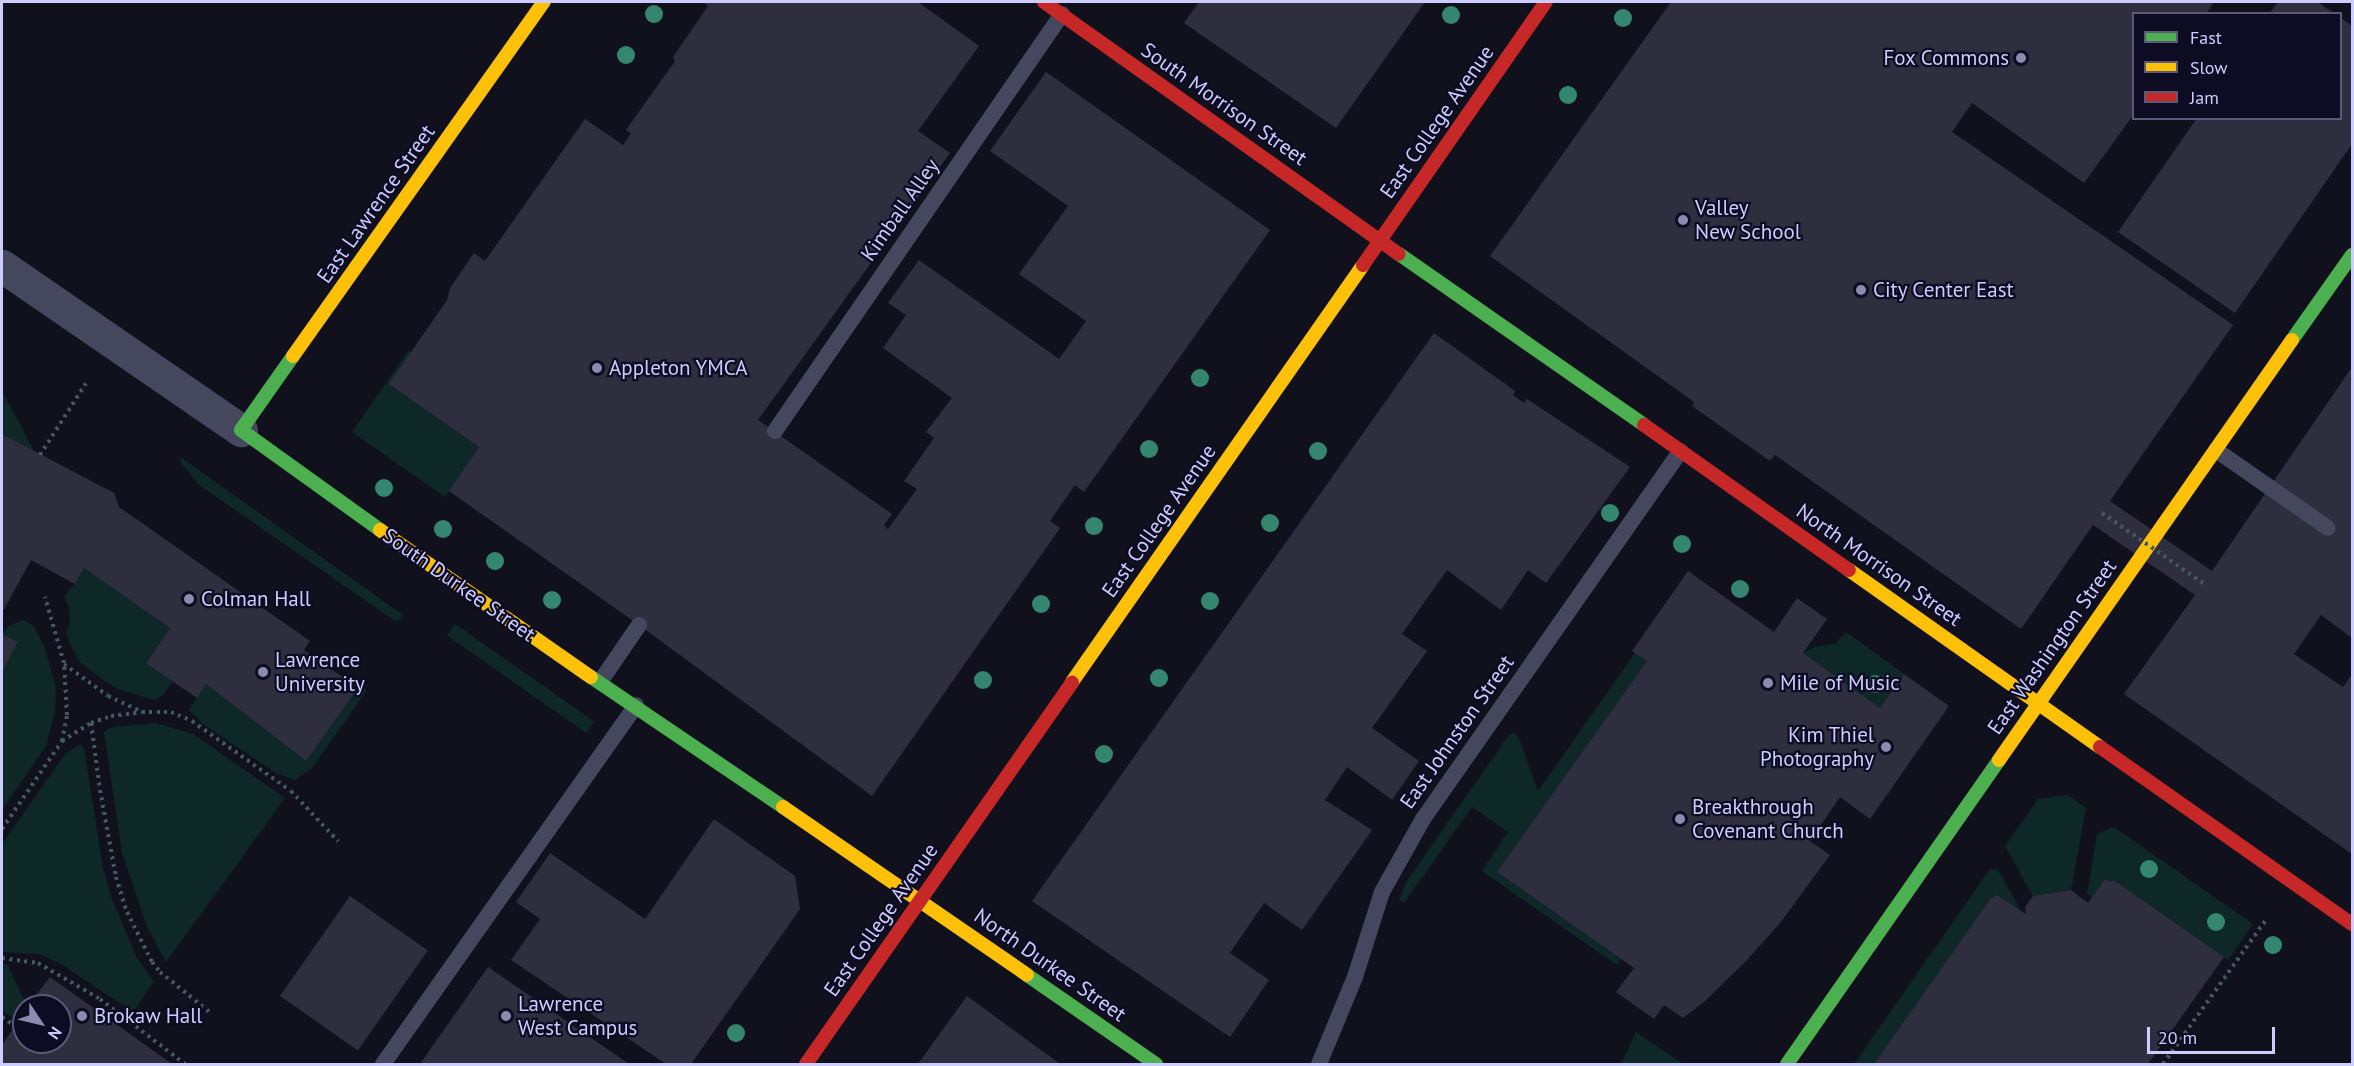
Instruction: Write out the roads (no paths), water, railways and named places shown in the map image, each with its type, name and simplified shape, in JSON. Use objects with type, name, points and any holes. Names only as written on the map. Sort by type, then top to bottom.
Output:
[{"type":"main road","name":"East Lawrence Street","points":[[242,430],[544,2]]},
{"type":"main road","name":"South Morrison Street","points":[[1044,2],[1380,240]]},
{"type":"main road","name":"East College Avenue","points":[[806,1065],[1546,2]]},
{"type":"main road","name":"North Morrison Street","points":[[1380,240],[2352,924]]},
{"type":"main road","name":"East Washington Street","points":[[1786,1065],[2352,255]]},
{"type":"main road","name":"South Durkee Street","points":[[242,430],[451,582],[636,705],[920,900]]},
{"type":"main road","name":"North Durkee Street","points":[[920,900],[1156,1065]]},
{"type":"street","name":"South Durkee Street","points":[[2,266],[242,430]]},
{"type":"lane","name":"Kimball Alley","points":[[775,431],[1062,14]]},
{"type":"lane","points":[[2216,450],[2328,528]]},
{"type":"lane","name":"East Johnston Street","points":[[1319,1065],[1355,977],[1382,892],[1423,819],[1681,451]]},
{"type":"lane","points":[[600,682],[639,625]]},
{"type":"lane","points":[[383,1065],[636,705]]},
{"type":"place","name":"Fox Commons","points":[[2021,58]]},
{"type":"place","name":"Valley New School","points":[[1683,220]]},
{"type":"place","name":"City Center East","points":[[1861,290]]},
{"type":"place","name":"Appleton YMCA","points":[[597,368]]},
{"type":"place","name":"Colman Hall","points":[[189,599]]},
{"type":"place","name":"Lawrence University","points":[[263,672]]},
{"type":"place","name":"Mile of Music","points":[[1768,683]]},
{"type":"place","name":"Kim Thiel Photography","points":[[1886,747]]},
{"type":"place","name":"Breakthrough Covenant Church","points":[[1680,819]]},
{"type":"place","name":"Brokaw Hall","points":[[82,1016]]},
{"type":"place","name":"Lawrence West Campus","points":[[506,1016]]}]
